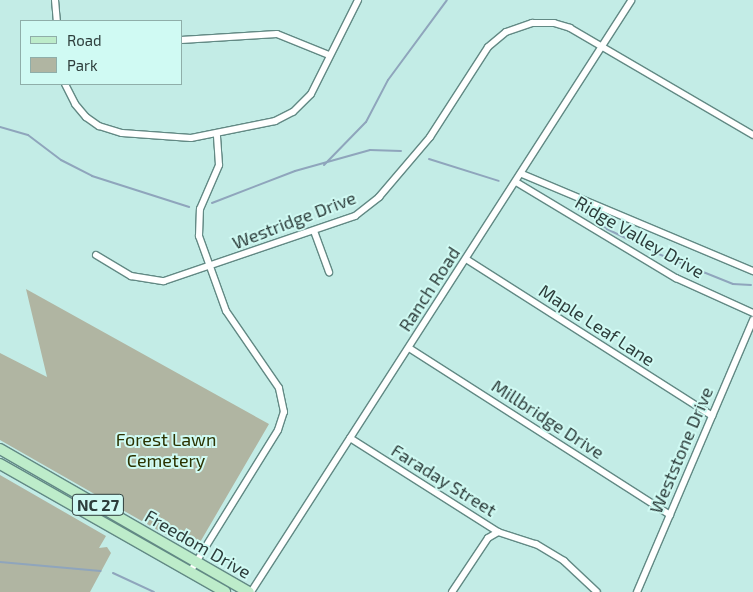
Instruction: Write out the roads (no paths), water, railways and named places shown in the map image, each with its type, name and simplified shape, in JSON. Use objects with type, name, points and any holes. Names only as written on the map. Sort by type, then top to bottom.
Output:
[{"type":"main road","name":"Freedom Drive","points":[[0,449],[250,592]]},
{"type":"main road","points":[[0,458],[31,476],[62,484]]},
{"type":"main road","name":"Freedom Drive","points":[[0,464],[225,592]]},
{"type":"street","points":[[55,0],[57,20]]},
{"type":"street","points":[[65,85],[74,104],[86,116],[112,130],[176,138],[217,135],[275,121],[292,112],[311,94],[358,0]]},
{"type":"street","name":"Ranch Road","points":[[250,592],[522,174],[631,1]]},
{"type":"street","name":"Westridge Drive","points":[[96,255],[131,276],[156,282],[210,267],[355,216],[379,197],[430,137],[488,47],[506,32],[532,23],[554,23],[570,28],[753,136]]},
{"type":"street","points":[[182,40],[277,34],[329,55]]},
{"type":"street","points":[[190,572],[278,430],[284,412],[279,388],[234,328],[199,236],[198,218],[203,199],[219,165],[217,135]]},
{"type":"street","name":"Ridge Valley Drive","points":[[522,174],[753,271]]},
{"type":"street","name":"Ridge Valley Drive","points":[[516,182],[676,278],[753,313]]},
{"type":"street","points":[[314,231],[329,272]]},
{"type":"street","name":"Maple Leaf Lane","points":[[466,259],[712,416]]},
{"type":"street","name":"Weststone Drive","points":[[638,592],[753,320]]},
{"type":"street","name":"Millbridge Drive","points":[[409,348],[670,515]]},
{"type":"street","name":"Faraday Street","points":[[350,438],[498,532],[536,544],[564,561],[597,592]]},
{"type":"street","points":[[452,592],[488,538],[498,532]]},
{"type":"waterway","points":[[324,165],[366,122],[388,80],[447,0]]},
{"type":"waterway","points":[[0,127],[28,135],[61,160],[92,176],[189,207]]},
{"type":"waterway","points":[[212,203],[295,171],[370,150],[401,151]]},
{"type":"waterway","points":[[429,159],[499,181]]},
{"type":"waterway","points":[[576,207],[607,229],[656,253],[733,284],[751,285]]},
{"type":"waterway","points":[[0,562],[101,571]]},
{"type":"waterway","points":[[113,573],[154,592]]},
{"type":"park label","name":"Forest Lawn Cemetery","points":[[166,450]]}]
